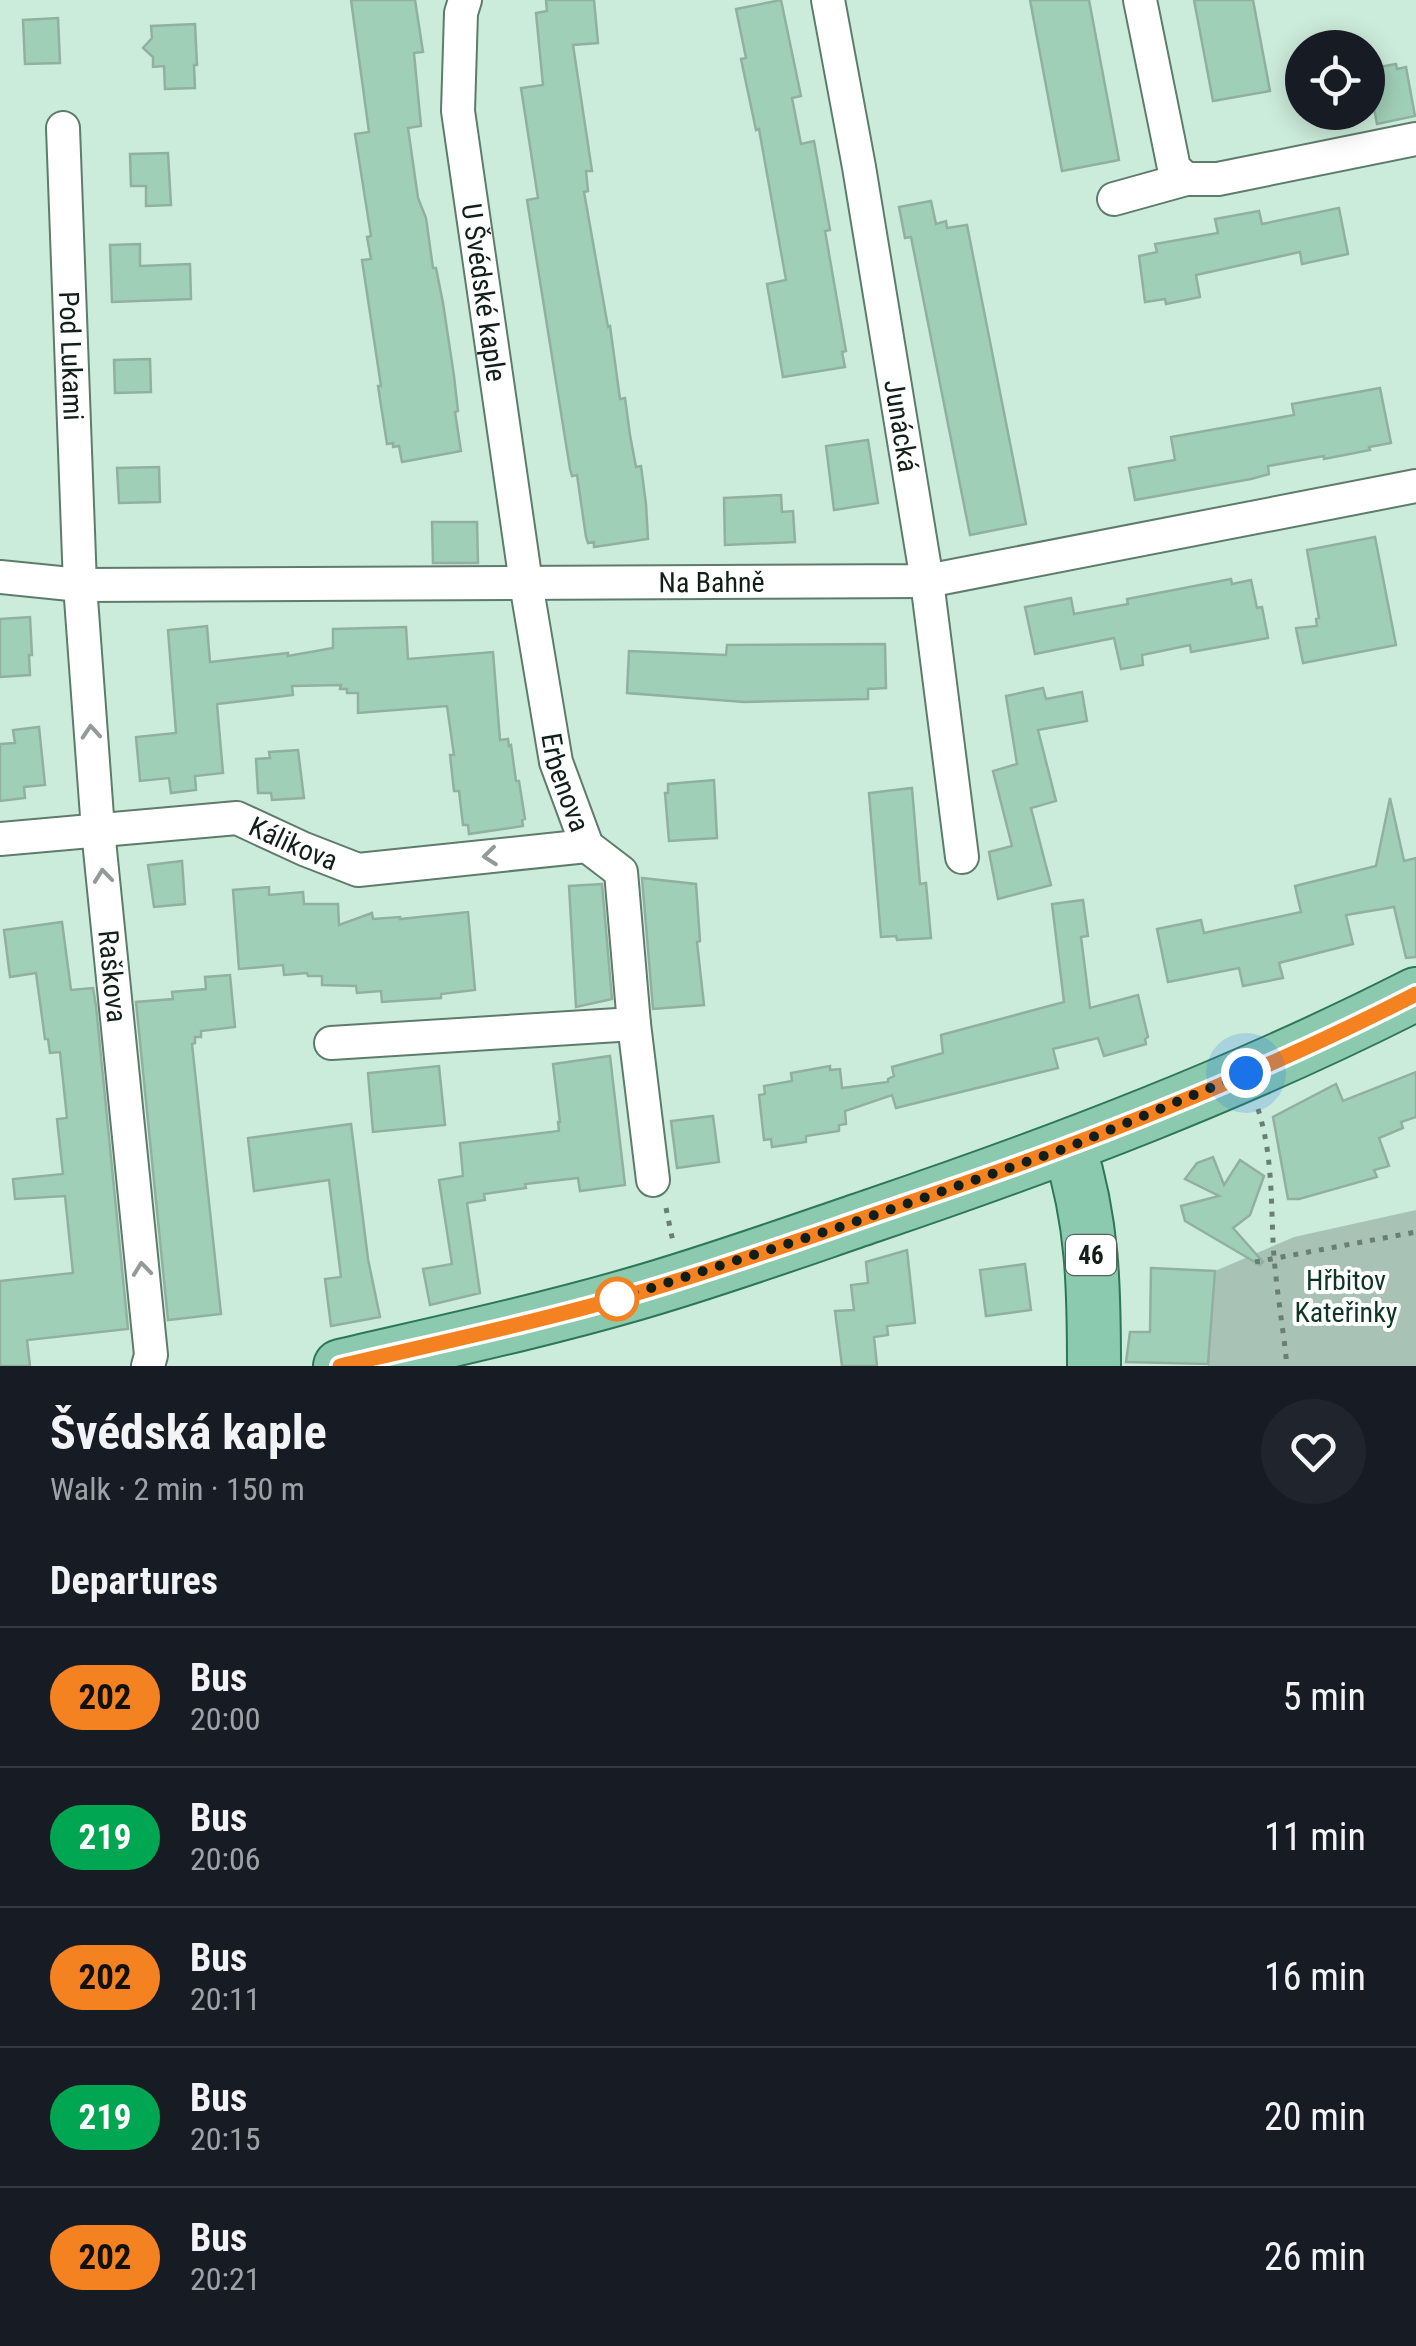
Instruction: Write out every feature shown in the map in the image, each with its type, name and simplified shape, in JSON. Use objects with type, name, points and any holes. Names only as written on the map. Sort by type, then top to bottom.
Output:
[{"type":"main road","points":[[340,1366],[574,1310],[918,1200],[1069,1147],[1246,1073],[1416,994]]},
{"type":"main road","name":"46","points":[[1069,1147],[1081,1184],[1090,1245],[1094,1366]]},
{"type":"street","name":"U Švédské kaple","points":[[465,0],[461,13],[458,111],[526,583]]},
{"type":"street","name":"Junácká","points":[[828,0],[928,582],[962,856]]},
{"type":"street","points":[[1140,0],[1174,168],[1186,179]]},
{"type":"street","name":"Pod Lukami","points":[[63,128],[80,585]]},
{"type":"street","points":[[1114,199],[1186,179],[1218,179],[1416,139]]},
{"type":"street","name":"Na Bahně","points":[[0,577],[80,585],[928,582],[1416,486]]},
{"type":"street","name":"Erbenova","points":[[526,583],[556,762],[587,846],[621,872],[652,1180]]},
{"type":"street","name":"Raškova","points":[[80,585],[98,830],[150,1355],[148,1366]]},
{"type":"street","name":"Kálikova","points":[[0,839],[237,818],[358,870],[587,846]]},
{"type":"street","points":[[331,1042],[634,1024]]},
{"type":"path","points":[[1266,1138],[1288,1366]]},
{"type":"path","points":[[652,1180],[662,1178],[668,1226],[683,1278]]},
{"type":"path","points":[[1255,1262],[1416,1232]]},
{"type":"green space","name":"Hřbitov Kateřinky","points":[[1416,1210],[1416,1366],[1208,1366],[1215,1271],[1294,1237]]},
{"type":"building","points":[[351,0],[415,0],[423,52],[414,53],[421,126],[408,128],[418,198],[426,218],[443,303],[461,451],[402,462],[399,446],[387,444],[362,260],[371,259],[367,237],[371,236],[355,134],[369,132]]},
{"type":"building","points":[[546,0],[594,0],[598,43],[573,45],[592,171],[586,171],[588,191],[584,192],[620,399],[625,398],[646,504],[648,539],[594,547],[594,542],[588,543],[586,537],[577,475],[572,476],[570,469],[527,200],[538,198],[521,88],[543,85],[536,13],[547,11]]},
{"type":"building","points":[[781,0],[801,96],[792,98],[801,144],[814,141],[846,351],[842,352],[845,367],[783,377],[767,284],[786,280],[759,129],[756,130],[741,59],[746,58],[736,9]]},
{"type":"building","points":[[1030,0],[1089,0],[1119,160],[1062,171]]},
{"type":"building","points":[[1194,0],[1253,0],[1270,91],[1213,101]]},
{"type":"building","points":[[58,18],[60,63],[25,64],[23,20]]},
{"type":"building","points":[[195,24],[195,88],[165,89],[164,66],[153,67],[153,57],[143,48],[152,38],[151,26]]},
{"type":"building","points":[[1385,66],[1406,67],[1415,116],[1385,122]]},
{"type":"building","points":[[168,153],[171,205],[146,206],[146,186],[131,186],[130,154]]},
{"type":"building","points":[[931,201],[936,224],[946,221],[947,228],[967,225],[1026,524],[970,535],[911,237],[905,238],[899,207]]},
{"type":"building","points":[[1339,208],[1348,254],[1302,264],[1300,252],[1196,275],[1200,297],[1166,304],[1165,299],[1145,302],[1139,256],[1157,252],[1155,244],[1218,233],[1215,219],[1259,211],[1262,224]]},
{"type":"building","points":[[140,244],[140,266],[190,264],[191,299],[112,302],[110,245]]},
{"type":"building","points":[[150,359],[151,392],[115,393],[114,360]]},
{"type":"building","points":[[1380,388],[1391,443],[1324,459],[1268,466],[1269,474],[1251,479],[1135,500],[1129,468],[1175,460],[1171,437],[1294,415],[1292,404]]},
{"type":"building","points":[[868,440],[878,503],[834,510],[826,446]]},
{"type":"building","points":[[159,467],[160,502],[119,503],[117,468]]},
{"type":"building","points":[[781,495],[782,512],[793,511],[795,542],[725,545],[724,498]]},
{"type":"building","points":[[432,522],[477,522],[478,563],[433,563]]},
{"type":"building","points":[[1375,537],[1396,645],[1303,663],[1296,628],[1317,626],[1319,618],[1307,550]]},
{"type":"building","points":[[1231,579],[1232,584],[1251,580],[1268,638],[1191,652],[1190,645],[1142,655],[1143,665],[1121,669],[1114,638],[1035,654],[1025,607],[1071,598],[1074,614],[1128,604],[1127,599]]},
{"type":"building","points":[[30,617],[30,675],[0,677],[0,619]]},
{"type":"building","points":[[207,626],[210,662],[333,648],[333,629],[406,627],[408,659],[493,652],[500,740],[508,739],[511,745],[525,819],[523,826],[469,834],[468,825],[463,825],[459,791],[454,791],[447,706],[358,713],[358,693],[347,693],[347,689],[340,689],[341,685],[292,686],[293,695],[217,704],[223,773],[195,776],[196,790],[171,793],[169,778],[140,781],[136,737],[176,733],[168,630]]},
{"type":"building","points":[[885,644],[886,688],[868,689],[868,699],[744,702],[627,693],[629,651],[726,655],[727,645]]},
{"type":"building","points":[[1043,688],[1046,699],[1082,692],[1087,721],[1038,730],[1056,801],[1031,808],[1051,885],[998,899],[989,852],[1012,846],[993,771],[1017,764],[1006,696]]},
{"type":"building","points":[[39,727],[45,785],[24,787],[25,798],[0,801],[0,744],[15,743],[13,730]]},
{"type":"building","points":[[298,750],[304,798],[272,800],[271,793],[258,793],[256,759],[270,758],[269,752]]},
{"type":"building","points":[[714,780],[717,838],[669,841],[665,793],[668,784]]},
{"type":"building","points":[[912,788],[920,884],[926,883],[931,938],[897,940],[896,936],[881,937],[869,793]]},
{"type":"building","points":[[1390,798],[1404,861],[1416,858],[1416,957],[1406,958],[1394,907],[1346,915],[1353,944],[1279,963],[1283,978],[1243,986],[1239,968],[1168,982],[1157,929],[1201,920],[1204,933],[1301,912],[1295,886],[1376,866]]},
{"type":"building","points":[[182,861],[185,904],[154,907],[148,865]]},
{"type":"building","points":[[642,878],[696,884],[704,1005],[653,1009]]},
{"type":"building","points":[[602,884],[612,999],[576,1007],[569,886]]},
{"type":"building","points":[[269,887],[269,895],[303,892],[304,904],[338,904],[339,925],[372,913],[373,919],[400,919],[468,912],[475,990],[441,994],[441,998],[382,1002],[381,991],[357,993],[356,986],[322,985],[322,976],[284,975],[283,965],[239,969],[233,890]]},
{"type":"building","points":[[1083,900],[1088,936],[1081,937],[1090,1008],[1138,995],[1148,1037],[1146,1044],[1104,1056],[1098,1038],[1053,1049],[1058,1068],[896,1108],[892,1095],[845,1111],[846,1124],[839,1125],[839,1131],[806,1136],[806,1142],[772,1147],[771,1139],[764,1140],[759,1095],[765,1094],[764,1086],[792,1081],[791,1073],[830,1066],[830,1070],[840,1069],[842,1088],[888,1082],[894,1076],[892,1067],[943,1053],[941,1035],[1064,1002],[1052,904]]},
{"type":"building","points":[[62,922],[71,990],[93,988],[96,1006],[128,1329],[27,1340],[30,1366],[0,1366],[0,1281],[73,1273],[65,1196],[15,1199],[13,1179],[63,1174],[57,1119],[67,1118],[60,1052],[50,1053],[45,1039],[36,973],[10,977],[4,930]]},
{"type":"building","points":[[230,975],[235,1027],[201,1031],[201,1037],[195,1037],[192,1044],[221,1314],[168,1320],[136,1002],[173,999],[172,992],[206,989],[205,977]]},
{"type":"building","points":[[610,1056],[625,1185],[580,1191],[578,1178],[525,1184],[526,1188],[484,1194],[485,1200],[467,1203],[480,1293],[430,1305],[423,1269],[452,1264],[439,1180],[463,1176],[460,1143],[559,1131],[553,1064]]},
{"type":"building","points":[[439,1066],[445,1125],[373,1132],[368,1073]]},
{"type":"building","points":[[1416,1072],[1416,1117],[1401,1122],[1403,1128],[1379,1138],[1389,1166],[1374,1170],[1377,1177],[1288,1199],[1273,1117],[1336,1084],[1343,1101]]},
{"type":"building","points":[[713,1116],[719,1162],[677,1168],[671,1121]]},
{"type":"building","points":[[351,1124],[368,1259],[380,1317],[331,1326],[325,1279],[341,1277],[329,1180],[254,1191],[248,1138]]},
{"type":"building","points":[[1213,1157],[1224,1185],[1240,1160],[1264,1176],[1250,1215],[1233,1228],[1263,1262],[1260,1265],[1185,1221],[1181,1206],[1219,1196],[1185,1179],[1197,1163]]},
{"type":"building","points":[[907,1250],[915,1323],[887,1326],[888,1335],[874,1337],[877,1366],[842,1366],[835,1311],[854,1310],[851,1285],[868,1283],[866,1262]]},
{"type":"building","points":[[1025,1264],[1031,1310],[986,1316],[980,1270]]},
{"type":"building","points":[[1151,1268],[1215,1271],[1208,1364],[1126,1362],[1130,1332],[1150,1332]]},
{"type":"bus line","name":"202","points":[[340,1366],[637,1293],[936,1194],[1069,1147],[1246,1073],[1416,994]]},
{"type":"route","points":[[617,1299],[1069,1147],[1246,1073]]}]
